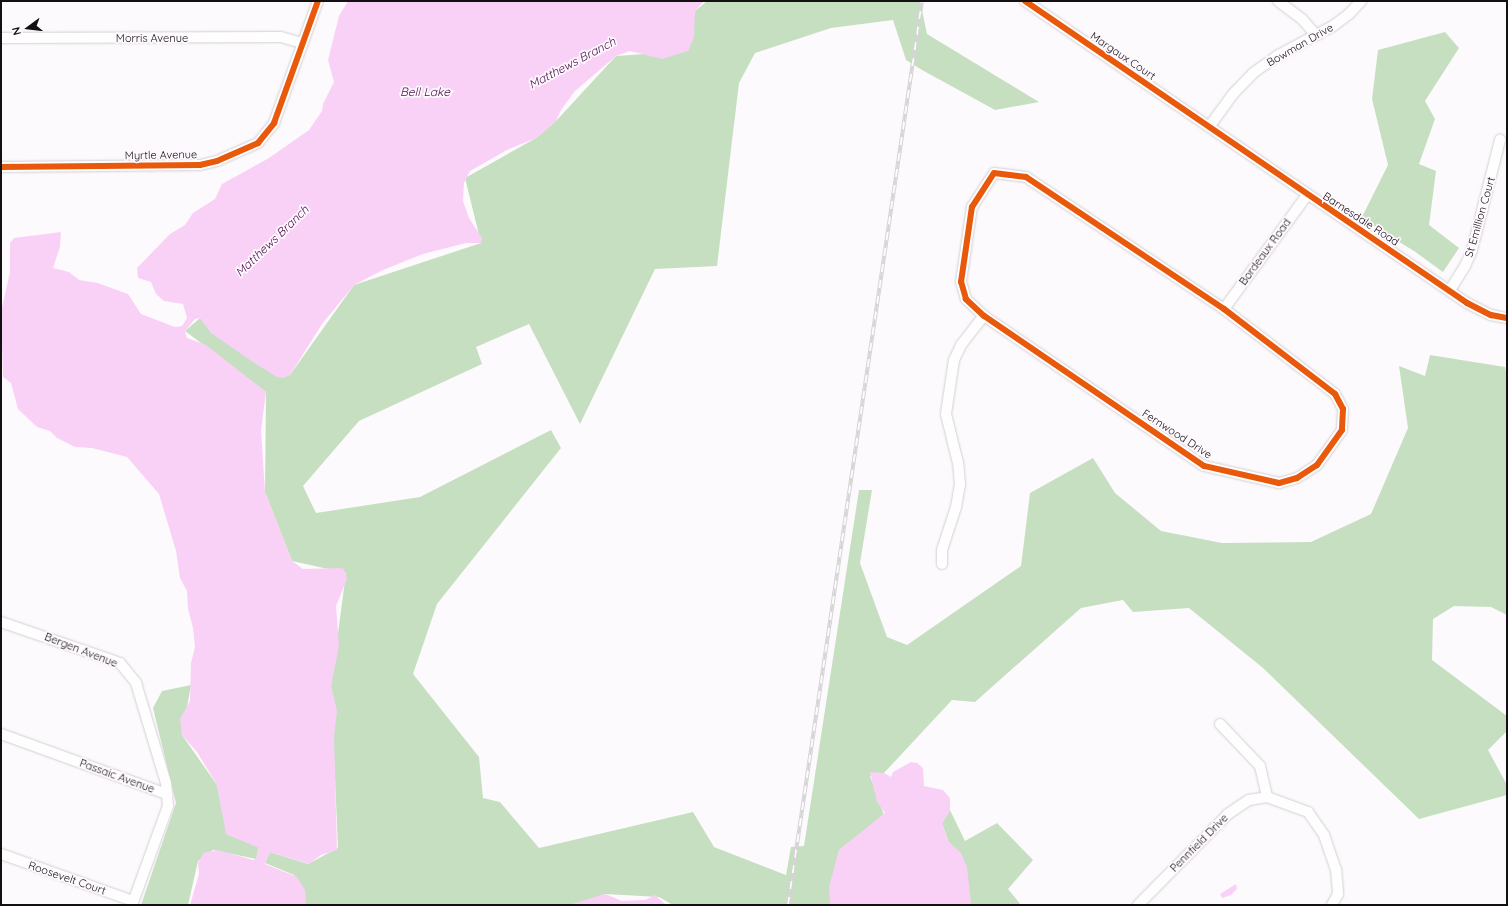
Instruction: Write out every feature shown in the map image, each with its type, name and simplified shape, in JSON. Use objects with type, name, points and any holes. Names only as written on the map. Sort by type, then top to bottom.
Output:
[{"type":"street","name":"Myrtle Avenue","points":[[1,167],[200,165],[217,161],[258,143],[266,135],[274,123],[318,1]]},
{"type":"street","name":"Margaux Court","points":[[1025,1],[1209,127]]},
{"type":"street","points":[[1278,1],[1302,20],[1315,34]]},
{"type":"street","name":"Bowman Drive","points":[[1209,127],[1232,95],[1253,73],[1277,56],[1350,14],[1361,1]]},
{"type":"street","name":"Morris Avenue","points":[[1,38],[281,37],[302,43]]},
{"type":"street","name":"Barnesdale Road","points":[[1209,127],[1307,195],[1480,310],[1507,318]]},
{"type":"street","name":"St Emillion Court","points":[[1450,290],[1465,266],[1472,250],[1500,140]]},
{"type":"street","name":"Fernwood Drive","points":[[994,173],[1026,177],[1224,309],[1335,394],[1343,409],[1342,430],[1317,465],[1297,478],[1279,483],[1204,466],[984,316],[966,299],[961,282],[972,207],[994,173]]},
{"type":"street","name":"Bordeaux Road","points":[[1224,309],[1307,195]]},
{"type":"street","points":[[942,564],[942,550],[956,508],[960,484],[958,463],[946,414],[954,360],[961,345],[984,316]]},
{"type":"street","name":"Bergen Avenue","points":[[1,622],[109,659],[128,671],[136,683],[166,783],[167,794]]},
{"type":"street","points":[[1220,724],[1260,766],[1267,797],[1308,812],[1324,835],[1336,869],[1338,894],[1332,905]]},
{"type":"street","name":"Passaic Avenue","points":[[1,734],[167,794],[168,806],[132,903]]},
{"type":"street","name":"Pennfield Drive","points":[[1138,905],[1228,814],[1249,800],[1267,797]]},
{"type":"street","name":"Roosevelt Court","points":[[1,854],[132,903]]},
{"type":"green space","points":[[707,1],[920,1],[927,34],[1039,102],[995,110],[922,70],[906,60],[893,20],[831,28],[755,53],[739,83],[717,266],[655,269],[580,424],[529,324],[476,347],[482,364],[359,421],[303,486],[316,513],[420,497],[551,430],[561,448],[437,604],[413,674],[479,757],[483,798],[500,802],[539,848],[693,812],[714,847],[786,875],[791,847],[804,846],[859,490],[872,490],[860,563],[887,637],[907,645],[1021,566],[1030,493],[1093,458],[1115,493],[1161,531],[1222,543],[1311,542],[1371,514],[1408,428],[1399,366],[1425,376],[1430,355],[1505,367],[1507,376],[1507,615],[1491,607],[1454,606],[1433,619],[1432,660],[1507,716],[1507,731],[1488,750],[1507,785],[1507,795],[1419,819],[1263,668],[1189,608],[1133,612],[1123,600],[1081,608],[975,702],[952,700],[884,773],[870,776],[884,815],[839,850],[835,905],[673,905],[659,897],[605,894],[576,905],[303,905],[294,875],[265,863],[270,852],[308,864],[338,848],[331,686],[346,573],[292,561],[265,492],[266,392],[185,331],[200,318],[290,375],[354,285],[481,243],[465,178],[536,138],[556,121],[616,56],[688,51],[695,11]]},
{"type":"green space","points":[[1445,32],[1459,48],[1425,101],[1435,119],[1419,164],[1436,171],[1429,225],[1459,248],[1443,272],[1414,251],[1361,219],[1388,165],[1372,99],[1378,50]]},
{"type":"green space","points":[[191,685],[182,735],[217,785],[227,834],[259,847],[256,859],[213,850],[198,861],[188,905],[141,905],[176,803],[153,708],[162,691]]},
{"type":"green space","points":[[950,810],[965,841],[997,823],[1033,860],[1008,889],[1021,905],[970,905],[942,823]]},
{"type":"water","name":"Bell Lake","points":[[348,1],[704,1],[695,11],[694,37],[688,51],[662,59],[630,51],[616,56],[575,91],[561,110],[556,121],[536,138],[507,150],[470,171],[464,183],[463,201],[469,218],[482,238],[481,243],[466,243],[423,254],[383,270],[354,285],[322,324],[290,375],[283,378],[277,377],[253,362],[211,333],[200,318],[195,319],[185,331],[187,338],[206,345],[266,392],[261,430],[265,492],[292,561],[303,569],[341,568],[344,569],[347,579],[336,606],[339,646],[331,686],[337,711],[334,737],[337,850],[321,855],[309,864],[270,852],[265,864],[297,877],[305,890],[306,905],[190,905],[199,874],[198,863],[203,853],[218,850],[253,860],[256,859],[259,848],[226,834],[217,785],[197,752],[182,735],[180,719],[190,701],[191,663],[195,647],[193,628],[188,609],[187,591],[180,578],[176,551],[159,494],[127,457],[92,448],[75,447],[57,438],[50,431],[37,427],[18,409],[11,383],[3,377],[1,312],[10,272],[10,243],[14,238],[61,232],[60,247],[53,268],[69,272],[79,280],[98,283],[128,294],[141,314],[175,327],[182,326],[187,318],[183,304],[164,301],[156,294],[151,282],[138,278],[137,268],[170,234],[185,225],[193,213],[215,199],[222,184],[269,158],[309,130],[322,111],[323,104],[334,82],[328,60],[339,16]]},
{"type":"water","points":[[911,762],[917,763],[923,768],[924,786],[943,790],[950,798],[950,811],[942,823],[948,841],[961,853],[967,867],[971,905],[830,905],[829,887],[839,850],[885,813],[877,802],[870,772],[884,773],[891,777],[893,772]]},
{"type":"water","points":[[1236,884],[1237,889],[1231,895],[1222,898],[1220,894]]},
{"type":"water","points":[[605,894],[622,901],[645,900],[655,895],[666,905],[569,905]]},
{"type":"railway","points":[[788,905],[922,1]]},
{"type":"cycle path","points":[[1,167],[200,165],[217,161],[258,143],[274,123],[318,1]]},
{"type":"cycle path","points":[[1025,1],[1467,303],[1491,315],[1507,318]]},
{"type":"cycle path","points":[[994,173],[1026,177],[1224,309],[1335,394],[1343,409],[1342,430],[1317,465],[1297,478],[1279,483],[1204,466],[984,316],[966,299],[961,282],[972,207],[994,173]]},
{"type":"water label","name":"Matthews Branch","points":[[572,63]]},
{"type":"water label","name":"Matthews Branch","points":[[272,241]]}]
